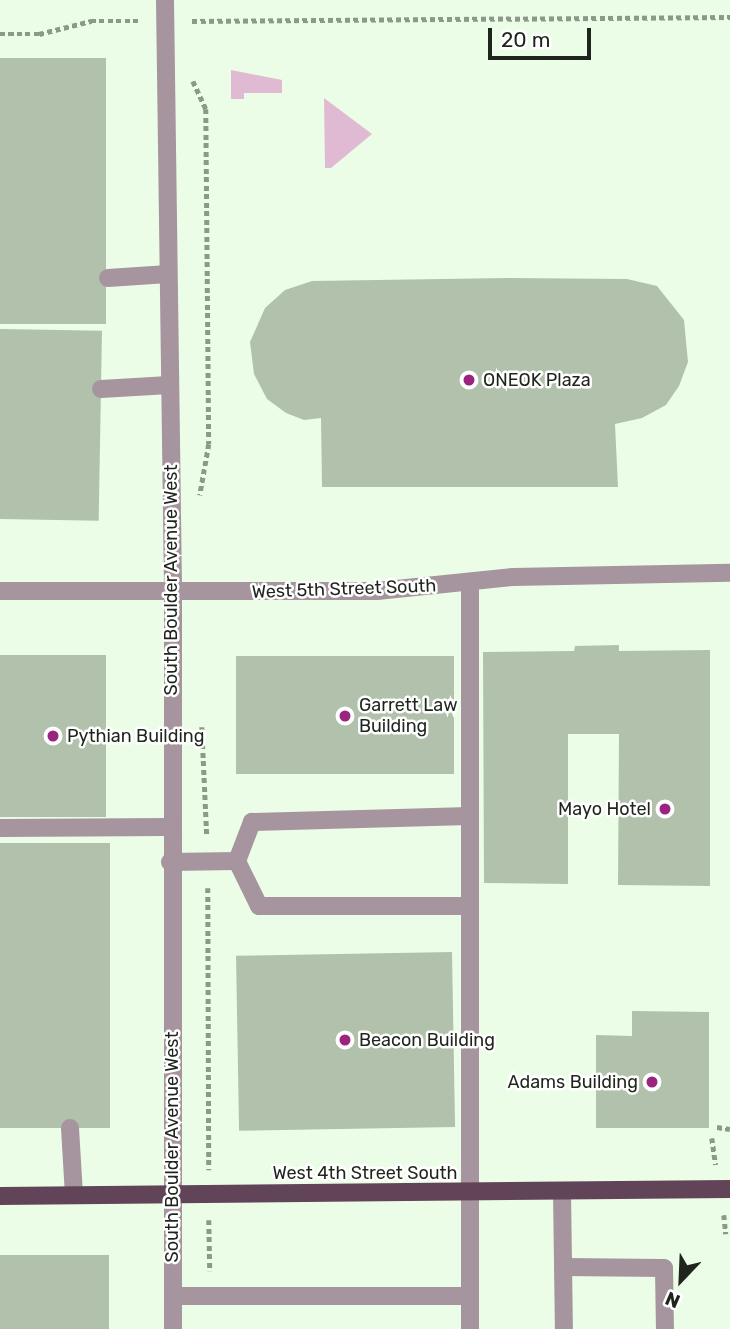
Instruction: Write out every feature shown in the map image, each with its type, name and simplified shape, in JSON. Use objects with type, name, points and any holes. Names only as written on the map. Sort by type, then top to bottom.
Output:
[{"type":"main road","name":"West 4th Street South","points":[[0,1196],[471,1194],[730,1189]]},
{"type":"street","name":"South Boulder Avenue West","points":[[165,0],[173,591],[170,827],[173,1329]]},
{"type":"street","points":[[107,278],[168,274]]},
{"type":"street","points":[[101,389],[169,385]]},
{"type":"street","name":"West 5th Street South","points":[[0,591],[377,591],[513,577],[730,573]]},
{"type":"street","points":[[470,583],[470,1329]]},
{"type":"street","points":[[468,906],[259,906],[237,861],[252,822],[469,816]]},
{"type":"street","points":[[0,828],[170,827]]},
{"type":"street","points":[[170,862],[237,861]]},
{"type":"street","points":[[71,1128],[74,1195]]},
{"type":"street","points":[[562,1192],[564,1329]]},
{"type":"street","points":[[563,1267],[664,1268],[665,1329]]},
{"type":"street","points":[[173,1296],[469,1296]]},
{"type":"path","points":[[191,29],[191,21],[730,17]]},
{"type":"path","points":[[0,34],[39,34],[91,21],[165,21]]},
{"type":"path","name":"South Boulder Avenue West","points":[[190,75],[206,109],[209,444],[198,508]]},
{"type":"path","name":"South Boulder Avenue West","points":[[200,713],[207,764],[210,1296]]},
{"type":"path","points":[[716,1127],[730,1129]]},
{"type":"shaded area","points":[[231,70],[282,80],[282,93],[244,93],[244,99],[231,99]]},
{"type":"shaded area","points":[[324,98],[372,134],[331,168],[325,168]]},
{"type":"building","points":[[0,58],[106,58],[106,324],[0,324]]},
{"type":"building","name":"ONEOK Plaza","points":[[627,279],[657,286],[684,320],[688,362],[679,386],[666,405],[642,418],[615,424],[618,487],[322,487],[321,418],[304,420],[286,413],[267,399],[254,374],[250,342],[265,308],[285,290],[312,281]]},
{"type":"building","points":[[0,329],[102,331],[99,521],[0,519]]},
{"type":"building","name":"Mayo Hotel","points":[[619,645],[619,651],[710,650],[710,886],[618,885],[619,734],[568,734],[568,884],[484,883],[483,652],[574,651],[575,646]]},
{"type":"building","name":"Pythian Building","points":[[0,655],[106,655],[106,817],[0,817]]},
{"type":"building","name":"Garrett Law Building","points":[[236,656],[454,656],[454,774],[236,774]]},
{"type":"building","points":[[0,843],[110,843],[110,1128],[0,1128]]},
{"type":"building","name":"Beacon Building","points":[[452,952],[455,1127],[239,1131],[236,956]]},
{"type":"building","name":"Adams Building","points":[[632,1011],[709,1012],[709,1128],[596,1128],[596,1035],[632,1036]]},
{"type":"building","points":[[0,1255],[109,1255],[109,1329],[0,1329]]},
{"type":"place","name":"ONEOK Plaza","points":[[469,380]]},
{"type":"place","name":"Garrett Law Building","points":[[345,716]]},
{"type":"place","name":"Pythian Building","points":[[53,736]]},
{"type":"place","name":"Mayo Hotel","points":[[665,809]]},
{"type":"place","name":"Beacon Building","points":[[345,1040]]},
{"type":"place","name":"Adams Building","points":[[652,1082]]}]
